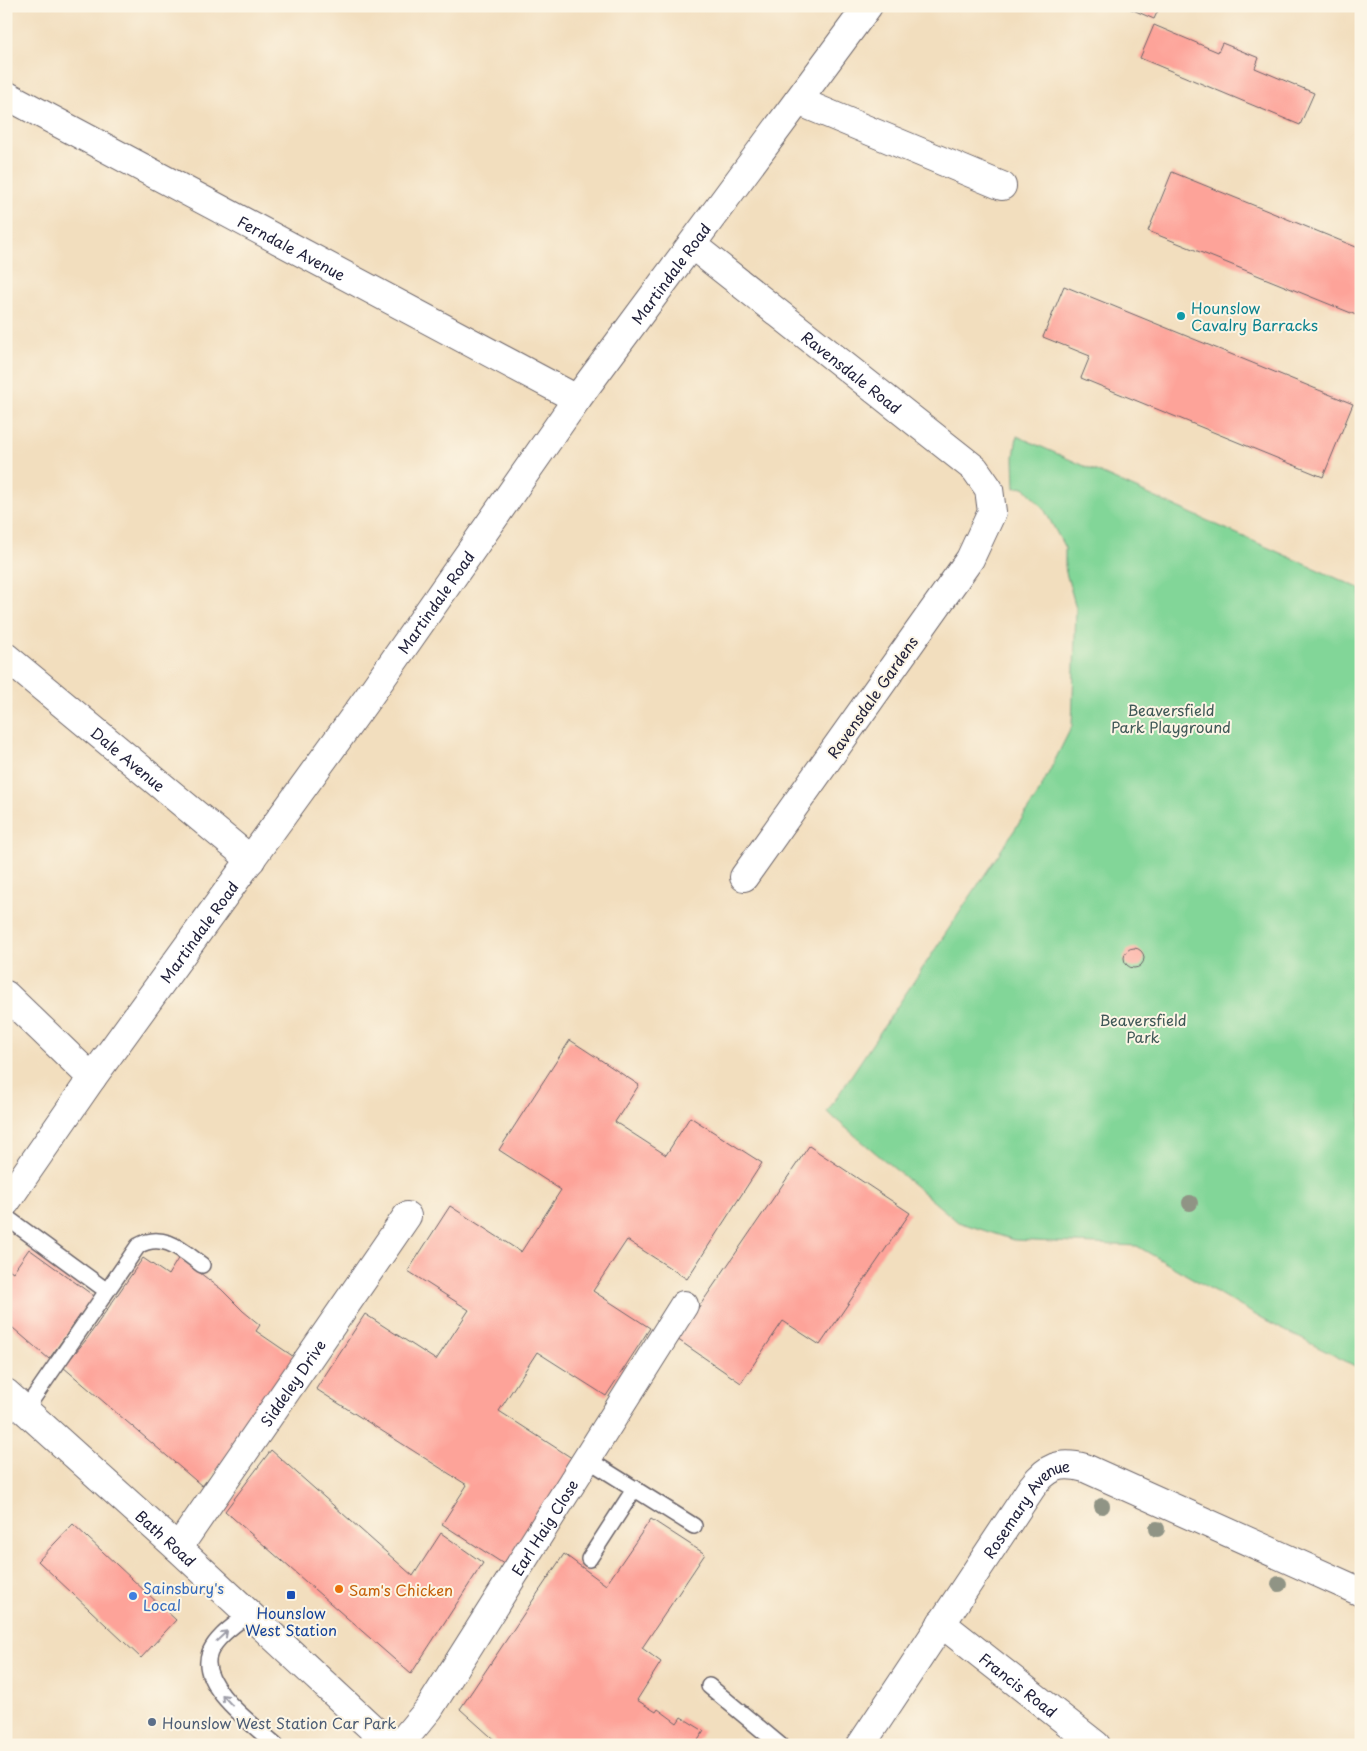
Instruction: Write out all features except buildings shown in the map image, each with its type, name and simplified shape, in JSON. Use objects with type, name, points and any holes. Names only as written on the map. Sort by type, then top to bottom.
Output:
[{"type":"street","name":"Martindale Road","points":[[6,1202],[92,1078],[370,695],[577,399],[868,6]]},
{"type":"street","name":"Ferndale Avenue","points":[[6,95],[577,399]]},
{"type":"street","points":[[798,101],[1002,186]]},
{"type":"street","name":"Ravensdale Road","points":[[692,245],[976,469],[989,489],[992,512]]},
{"type":"street","name":"Ravensdale Gardens","points":[[744,877],[970,559],[992,512]]},
{"type":"street","name":"Dale Avenue","points":[[6,657],[251,860]]},
{"type":"street","points":[[6,995],[92,1078]]},
{"type":"street","name":"Siddeley Drive","points":[[178,1548],[407,1216]]},
{"type":"street","name":"Earl Haig Close","points":[[399,1745],[429,1709],[684,1305]]},
{"type":"street","name":"Bath Road","points":[[15,1402],[178,1548],[390,1745]]},
{"type":"street","name":"Rosemary Avenue","points":[[861,1745],[1041,1476],[1053,1468],[1071,1465],[1085,1468],[1361,1592]]},
{"type":"street","name":"Francis Road","points":[[941,1623],[1096,1745]]},
{"type":"lane","points":[[6,1218],[107,1291]]},
{"type":"lane","points":[[15,1402],[107,1291],[138,1246],[147,1240],[168,1243],[202,1265]]},
{"type":"lane","points":[[587,1459],[694,1526]]},
{"type":"lane","points":[[589,1559],[635,1488]]},
{"type":"lane","points":[[248,1614],[217,1640],[209,1653],[210,1673],[216,1687],[227,1701],[276,1745]]},
{"type":"lane","points":[[708,1686],[780,1745]]},
{"type":"green space","name":"Beaversfield Park","points":[[1017,436],[1361,589],[1361,1369],[1264,1320],[1137,1246],[1014,1240],[958,1222],[827,1112],[1037,796],[1072,726],[1076,608],[1065,569],[1065,548],[1044,509],[1024,487],[1015,488],[1014,457]]},
{"type":"place","name":"Hounslow Cavalry Barracks","points":[[1181,316]]},
{"type":"place","name":"Sam's Chicken","points":[[339,1589]]},
{"type":"place","name":"Hounslow West Station","points":[[291,1595]]},
{"type":"place","name":"Sainsbury's Local","points":[[133,1596]]},
{"type":"place","name":"Hounslow West Station Car Park","points":[[152,1722]]},
{"type":"park label","name":"Beaversfield Park Playground","points":[[1171,718]]}]
